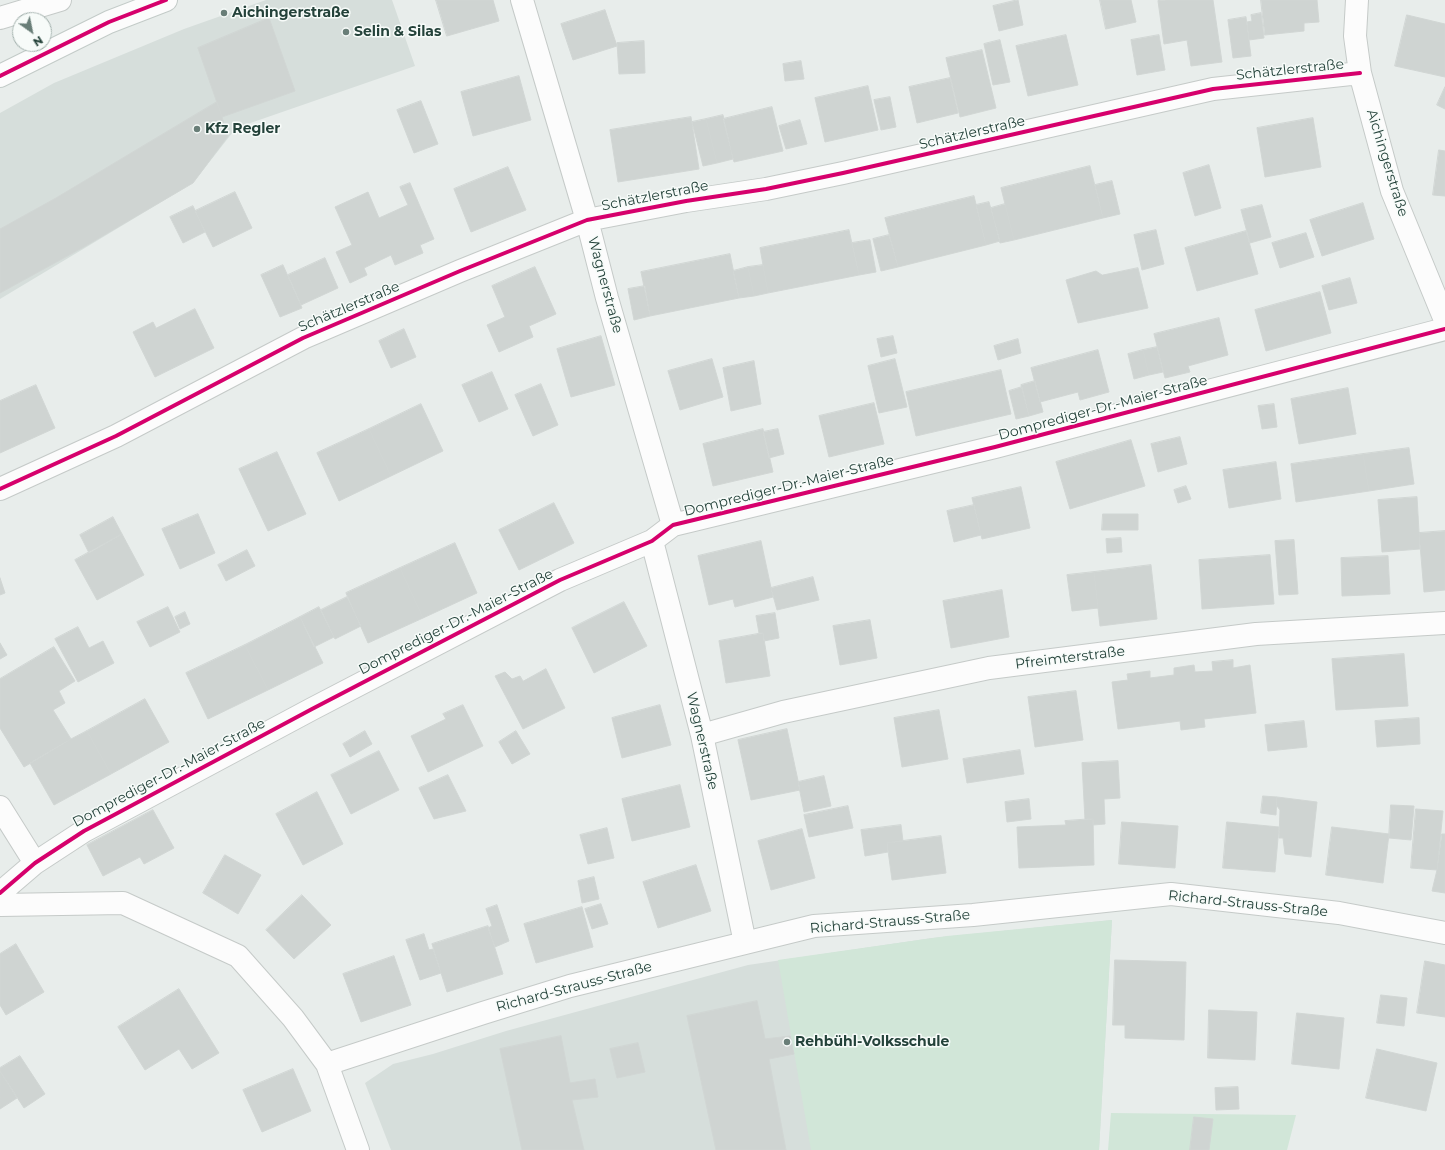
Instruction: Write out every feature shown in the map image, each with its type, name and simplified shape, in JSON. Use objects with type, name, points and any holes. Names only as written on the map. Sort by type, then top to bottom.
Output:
[{"type":"street","points":[[0,18],[60,0]]},
{"type":"street","points":[[0,76],[109,22],[166,0]]},
{"type":"street","name":"Wagnerstraße","points":[[522,0],[587,220],[607,298],[673,525]]},
{"type":"street","name":"Aichingerstraße","points":[[1358,0],[1355,36],[1360,73],[1392,191],[1445,320]]},
{"type":"street","name":"Schätzlerstraße","points":[[0,489],[116,436],[303,338],[460,271],[587,220],[686,201],[766,189],[843,173],[1213,89],[1360,73]]},
{"type":"street","name":"Domprediger-Dr.-Maier-Straße","points":[[0,893],[35,863],[84,830],[560,580],[652,541],[673,525],[996,447],[1445,329]]},
{"type":"street","name":"Wagnerstraße","points":[[652,541],[702,735],[745,943]]},
{"type":"street","name":"Pfreimterstraße","points":[[702,735],[783,712],[989,668],[1256,634],[1445,623]]},
{"type":"street","points":[[0,807],[35,863]]},
{"type":"street","name":"Richard-Strauss-Straße","points":[[327,1064],[483,1012],[570,986],[814,926],[973,915],[1171,894],[1339,912],[1445,934]]},
{"type":"street","points":[[0,905],[123,903],[238,956],[293,1018],[327,1064],[358,1150]]},
{"type":"shaded area","points":[[266,0],[392,0],[415,66],[236,128],[193,183],[0,299],[0,113],[54,83],[184,29]]},
{"type":"shaded area","name":"Rehbühl-Volksschule","points":[[1112,920],[1099,1150],[391,1150],[365,1083],[393,1064],[433,1054],[506,1031],[748,965],[932,938]]},
{"type":"green space","points":[[1112,920],[1099,1150],[811,1150],[778,960],[947,936]]},
{"type":"green space","points":[[1111,1113],[1296,1115],[1287,1150],[1108,1150]]},
{"type":"building","points":[[436,0],[493,0],[499,21],[447,36]]},
{"type":"building","points":[[1018,0],[1023,25],[999,31],[993,6]]},
{"type":"building","points":[[1100,0],[1131,0],[1136,22],[1106,29]]},
{"type":"building","points":[[1213,0],[1222,62],[1191,66],[1187,40],[1164,44],[1158,1]]},
{"type":"building","points":[[1261,0],[1317,0],[1319,22],[1304,23],[1304,31],[1265,35]]},
{"type":"building","points":[[605,10],[617,46],[573,60],[561,24]]},
{"type":"building","points":[[1261,13],[1264,38],[1249,40],[1247,22],[1252,21],[1251,15]]},
{"type":"building","points":[[1407,15],[1445,24],[1445,77],[1395,66]]},
{"type":"building","points":[[1246,17],[1251,56],[1233,58],[1228,20]]},
{"type":"building","points":[[269,18],[295,91],[222,117],[198,48]]},
{"type":"building","points":[[1066,35],[1078,85],[1028,96],[1016,46]]},
{"type":"building","points":[[1159,35],[1165,70],[1137,75],[1131,40]]},
{"type":"building","points":[[1000,40],[1010,82],[993,85],[984,44]]},
{"type":"building","points":[[644,41],[645,73],[619,74],[617,43]]},
{"type":"building","points":[[982,50],[996,108],[960,117],[946,58]]},
{"type":"building","points":[[801,61],[804,79],[785,81],[783,64]]},
{"type":"building","points":[[519,76],[531,120],[473,136],[461,92]]},
{"type":"building","points":[[950,78],[958,113],[917,123],[909,87]]},
{"type":"building","points":[[868,86],[878,130],[825,142],[815,98]]},
{"type":"building","points":[[1445,87],[1445,109],[1437,105]]},
{"type":"building","points":[[890,97],[896,127],[881,130],[874,100]]},
{"type":"building","points":[[421,101],[438,144],[414,153],[397,110]]},
{"type":"building","points":[[217,102],[228,136],[193,183],[82,248],[0,293],[0,229],[56,198]]},
{"type":"building","points":[[772,107],[783,151],[734,162],[723,119]]},
{"type":"building","points":[[723,115],[733,159],[717,163],[706,119]]},
{"type":"building","points":[[691,117],[699,169],[618,182],[610,130]]},
{"type":"building","points":[[1313,118],[1321,167],[1265,177],[1257,128]]},
{"type":"building","points":[[706,119],[717,163],[703,166],[692,122]]},
{"type":"building","points":[[800,120],[807,144],[786,149],[779,126]]},
{"type":"building","points":[[1439,150],[1445,151],[1445,196],[1433,195]]},
{"type":"building","points":[[1209,165],[1221,208],[1195,216],[1183,173]]},
{"type":"building","points":[[1090,166],[1103,218],[1014,240],[1001,188]]},
{"type":"building","points":[[508,167],[526,210],[471,232],[454,189]]},
{"type":"building","points":[[1112,181],[1120,214],[1103,218],[1095,185]]},
{"type":"building","points":[[410,183],[434,239],[420,245],[423,253],[395,265],[391,255],[364,268],[367,275],[350,283],[336,252],[352,245],[335,207],[368,192],[379,218],[408,205],[400,187]]},
{"type":"building","points":[[235,192],[252,228],[213,247],[195,211]]},
{"type":"building","points":[[974,196],[986,245],[898,267],[885,218]]},
{"type":"building","points":[[989,202],[1000,241],[986,245],[976,205]]},
{"type":"building","points":[[1363,203],[1374,239],[1322,256],[1310,220]]},
{"type":"building","points":[[1005,204],[1014,240],[1000,243],[991,208]]},
{"type":"building","points":[[1262,205],[1271,237],[1250,243],[1241,210]]},
{"type":"building","points":[[193,206],[205,232],[183,243],[170,217]]},
{"type":"building","points":[[849,230],[859,275],[768,293],[760,248]]},
{"type":"building","points":[[1156,230],[1164,264],[1142,270],[1134,235]]},
{"type":"building","points":[[1246,231],[1258,274],[1197,291],[1185,248]]},
{"type":"building","points":[[1306,233],[1314,257],[1280,268],[1272,243]]},
{"type":"building","points":[[889,235],[898,267],[881,271],[873,239]]},
{"type":"building","points":[[870,240],[876,272],[859,275],[852,243]]},
{"type":"building","points":[[730,254],[739,298],[650,316],[641,272]]},
{"type":"building","points":[[325,258],[338,288],[301,305],[288,275]]},
{"type":"building","points":[[283,265],[302,308],[280,317],[261,275]]},
{"type":"building","points":[[763,265],[768,293],[754,296],[748,267]]},
{"type":"building","points":[[535,267],[556,314],[529,326],[533,337],[499,352],[487,325],[505,317],[492,286]]},
{"type":"building","points":[[748,267],[754,296],[739,298],[733,271]]},
{"type":"building","points":[[1138,268],[1148,308],[1078,323],[1066,280],[1096,271],[1102,275]]},
{"type":"building","points":[[1350,278],[1357,303],[1329,310],[1322,286]]},
{"type":"building","points":[[645,286],[650,316],[634,320],[628,289]]},
{"type":"building","points":[[1320,292],[1331,333],[1266,351],[1255,310]]},
{"type":"building","points":[[195,309],[214,348],[155,377],[133,332],[153,322],[156,328]]},
{"type":"building","points":[[1219,318],[1228,355],[1188,366],[1190,372],[1165,378],[1154,334]]},
{"type":"building","points":[[404,329],[416,357],[391,368],[379,341]]},
{"type":"building","points":[[601,336],[615,385],[571,397],[557,349]]},
{"type":"building","points":[[893,336],[897,353],[881,357],[877,339]]},
{"type":"building","points":[[1018,339],[1021,353],[998,360],[994,346]]},
{"type":"building","points":[[1157,347],[1163,372],[1149,375],[1143,350]]},
{"type":"building","points":[[1098,350],[1109,392],[1080,400],[1078,392],[1040,402],[1031,368]]},
{"type":"building","points":[[1143,350],[1149,375],[1134,379],[1128,354]]},
{"type":"building","points":[[712,359],[723,397],[680,410],[668,371]]},
{"type":"building","points":[[895,359],[907,407],[879,413],[868,366]]},
{"type":"building","points":[[754,361],[761,404],[731,411],[723,368]]},
{"type":"building","points":[[1001,370],[1011,414],[916,436],[906,392]]},
{"type":"building","points":[[492,372],[508,409],[479,422],[462,385]]},
{"type":"building","points":[[1035,381],[1043,412],[1029,416],[1021,385]]},
{"type":"building","points":[[541,384],[558,425],[533,436],[515,395]]},
{"type":"building","points":[[36,385],[55,428],[0,453],[0,401]]},
{"type":"building","points":[[1022,387],[1029,416],[1016,419],[1009,391]]},
{"type":"building","points":[[1348,388],[1356,434],[1299,444],[1291,399]]},
{"type":"building","points":[[874,403],[884,444],[829,457],[819,416]]},
{"type":"building","points":[[421,404],[443,451],[391,476],[369,429]]},
{"type":"building","points":[[1274,404],[1277,427],[1262,429],[1258,406]]},
{"type":"building","points":[[369,429],[391,476],[339,501],[317,453]]},
{"type":"building","points":[[763,429],[773,472],[713,486],[703,444]]},
{"type":"building","points":[[778,429],[784,454],[769,458],[763,432]]},
{"type":"building","points":[[1180,437],[1187,464],[1158,472],[1151,444]]},
{"type":"building","points":[[1131,440],[1145,486],[1070,509],[1056,462]]},
{"type":"building","points":[[1409,448],[1414,484],[1369,491],[1363,454]]},
{"type":"building","points":[[277,452],[306,514],[268,531],[239,469]]},
{"type":"building","points":[[1363,454],[1369,491],[1296,502],[1291,464]]},
{"type":"building","points":[[1276,462],[1281,499],[1229,508],[1223,470]]},
{"type":"building","points":[[1186,486],[1191,499],[1178,503],[1174,490]]},
{"type":"building","points":[[1021,487],[1030,528],[982,539],[972,498]]},
{"type":"building","points":[[1417,497],[1420,549],[1382,552],[1378,500]]},
{"type":"building","points":[[554,503],[574,543],[519,570],[499,530]]},
{"type":"building","points":[[974,505],[981,535],[954,542],[947,511]]},
{"type":"building","points":[[198,514],[215,553],[180,569],[162,529]]},
{"type":"building","points":[[1103,514],[1138,514],[1138,530],[1102,530]]},
{"type":"building","points":[[113,517],[122,534],[89,553],[80,535]]},
{"type":"building","points":[[1445,531],[1445,590],[1424,592],[1419,533]]},
{"type":"building","points":[[122,534],[144,575],[97,600],[75,560]]},
{"type":"building","points":[[1121,538],[1122,552],[1107,553],[1106,539]]},
{"type":"building","points":[[1294,540],[1298,594],[1279,595],[1275,541]]},
{"type":"building","points":[[761,541],[773,597],[735,607],[733,599],[709,605],[698,556]]},
{"type":"building","points":[[455,543],[477,593],[423,618],[400,568]]},
{"type":"building","points":[[247,550],[255,566],[226,581],[218,565]]},
{"type":"building","points":[[1270,555],[1274,604],[1202,609],[1199,560]]},
{"type":"building","points":[[1388,556],[1390,594],[1342,596],[1341,558]]},
{"type":"building","points":[[1151,565],[1157,619],[1100,626],[1094,572]]},
{"type":"building","points":[[400,568],[423,618],[368,643],[346,593]]},
{"type":"building","points":[[1094,572],[1098,608],[1072,611],[1067,575]]},
{"type":"building","points":[[813,577],[819,600],[777,610],[771,588]]},
{"type":"building","points":[[0,578],[5,593],[0,595]]},
{"type":"building","points":[[1002,590],[1009,637],[951,648],[943,601]]},
{"type":"building","points":[[347,597],[361,626],[335,639],[321,610]]},
{"type":"building","points":[[624,602],[647,646],[594,673],[572,628]]},
{"type":"building","points":[[168,607],[180,632],[150,647],[137,622]]},
{"type":"building","points":[[319,607],[334,637],[314,647],[300,617]]},
{"type":"building","points":[[185,612],[190,624],[180,629],[175,617]]},
{"type":"building","points":[[775,613],[779,638],[764,641],[763,633],[759,633],[756,616]]},
{"type":"building","points":[[300,617],[323,663],[268,690],[245,645]]},
{"type":"building","points":[[870,620],[877,658],[840,665],[833,626]]},
{"type":"building","points":[[78,627],[89,648],[103,641],[114,663],[78,682],[55,639]]},
{"type":"building","points":[[763,633],[770,676],[726,683],[719,641]]},
{"type":"building","points":[[0,643],[7,655],[0,659]]},
{"type":"building","points":[[245,645],[268,690],[208,719],[186,673]]},
{"type":"building","points":[[54,647],[75,681],[59,691],[65,703],[53,710],[71,739],[24,767],[0,728],[0,679]]},
{"type":"building","points":[[1404,654],[1408,706],[1336,710],[1332,659]]},
{"type":"building","points":[[1233,660],[1233,668],[1250,665],[1256,713],[1204,719],[1205,727],[1181,730],[1180,721],[1118,729],[1112,682],[1128,680],[1127,674],[1150,671],[1150,678],[1174,675],[1174,668],[1194,665],[1195,672],[1213,671],[1212,662]]},
{"type":"building","points":[[546,669],[565,708],[523,729],[495,676],[505,672],[512,679],[520,676],[523,681]]},
{"type":"building","points":[[1076,691],[1083,740],[1035,747],[1028,697]]},
{"type":"building","points":[[145,699],[169,742],[111,774],[87,731]]},
{"type":"building","points":[[463,705],[483,746],[428,772],[411,736],[446,719],[443,714]]},
{"type":"building","points":[[660,705],[671,745],[622,758],[612,718]]},
{"type":"building","points":[[939,710],[948,759],[902,767],[894,718]]},
{"type":"building","points":[[1419,718],[1420,744],[1377,747],[1375,721]]},
{"type":"building","points":[[1304,721],[1307,747],[1268,751],[1265,725]]},
{"type":"building","points":[[787,729],[800,790],[751,800],[738,740]]},
{"type":"building","points":[[87,731],[111,774],[54,805],[30,763]]},
{"type":"building","points":[[365,731],[372,744],[350,757],[343,744]]},
{"type":"building","points":[[516,731],[530,754],[512,764],[499,742]]},
{"type":"building","points":[[1020,750],[1024,774],[967,783],[963,759]]},
{"type":"building","points":[[379,751],[399,790],[351,814],[331,775]]},
{"type":"building","points":[[1118,761],[1120,798],[1104,799],[1105,824],[1093,825],[1093,819],[1085,820],[1082,763]]},
{"type":"building","points":[[448,775],[466,811],[434,819],[419,788]]},
{"type":"building","points":[[824,776],[831,806],[804,812],[798,782]]},
{"type":"building","points":[[680,785],[690,827],[632,841],[622,799]]},
{"type":"building","points":[[317,792],[343,844],[303,865],[276,814]]},
{"type":"building","points":[[1263,796],[1277,797],[1276,815],[1261,813]]},
{"type":"building","points":[[1277,797],[1317,802],[1311,857],[1285,854],[1283,838],[1279,838],[1280,810],[1277,806]]},
{"type":"building","points":[[1029,799],[1031,819],[1007,822],[1005,802]]},
{"type":"building","points":[[1391,805],[1414,806],[1411,840],[1389,838]]},
{"type":"building","points":[[848,806],[853,828],[809,837],[804,815]]},
{"type":"building","points":[[1416,809],[1443,811],[1437,870],[1411,868]]},
{"type":"building","points":[[153,810],[174,848],[144,864],[140,857],[103,876],[87,845]]},
{"type":"building","points":[[1093,819],[1094,865],[1019,868],[1017,827],[1066,825],[1065,821]]},
{"type":"building","points":[[1122,822],[1178,826],[1175,868],[1119,864]]},
{"type":"building","points":[[1227,822],[1279,827],[1275,872],[1223,868]]},
{"type":"building","points":[[901,825],[903,841],[887,843],[888,852],[865,856],[861,830]]},
{"type":"building","points":[[1332,827],[1389,834],[1383,883],[1326,875]]},
{"type":"building","points":[[607,828],[614,858],[588,864],[580,835]]},
{"type":"building","points":[[802,829],[815,878],[771,890],[758,841]]},
{"type":"building","points":[[1442,834],[1445,834],[1445,893],[1432,891],[1437,870]]},
{"type":"building","points":[[941,836],[946,873],[892,880],[887,843]]},
{"type":"building","points":[[225,855],[261,875],[238,914],[203,893]]},
{"type":"building","points":[[696,865],[711,911],[658,928],[643,882]]},
{"type":"building","points":[[594,877],[599,899],[582,903],[578,881]]},
{"type":"building","points":[[302,895],[331,925],[294,959],[266,930]]},
{"type":"building","points":[[601,904],[608,924],[592,929],[585,909]]},
{"type":"building","points":[[497,905],[509,941],[495,947],[488,928],[492,926],[486,909]]},
{"type":"building","points":[[582,907],[593,947],[536,963],[524,924]]},
{"type":"building","points":[[488,926],[503,974],[447,992],[432,944]]},
{"type":"building","points":[[424,934],[429,950],[433,949],[441,973],[420,980],[406,940]]},
{"type":"building","points":[[16,944],[44,992],[6,1015],[0,1005],[0,954]]},
{"type":"building","points":[[394,956],[411,1005],[361,1022],[343,974]]},
{"type":"building","points":[[1115,960],[1186,962],[1184,1040],[1125,1038],[1125,1025],[1113,1025]]},
{"type":"building","points":[[1425,961],[1445,965],[1445,1017],[1417,1013]]},
{"type":"building","points":[[179,989],[219,1053],[192,1069],[179,1049],[145,1070],[118,1027]]},
{"type":"building","points":[[1381,995],[1407,998],[1404,1026],[1377,1023]]},
{"type":"building","points":[[757,1001],[765,1039],[790,1036],[794,1054],[769,1059],[786,1150],[716,1150],[687,1016]]},
{"type":"building","points":[[1209,1010],[1257,1012],[1255,1060],[1208,1058]]},
{"type":"building","points":[[1297,1013],[1344,1018],[1339,1069],[1292,1064]]},
{"type":"building","points":[[561,1036],[570,1083],[595,1079],[598,1097],[572,1100],[584,1150],[522,1150],[500,1049]]},
{"type":"building","points":[[638,1043],[645,1072],[617,1078],[610,1049]]},
{"type":"building","points":[[1377,1049],[1437,1063],[1426,1111],[1366,1098]]},
{"type":"building","points":[[20,1056],[45,1094],[24,1108],[0,1071],[0,1068]]},
{"type":"building","points":[[293,1069],[311,1111],[262,1132],[243,1090]]},
{"type":"building","points":[[0,1071],[17,1098],[0,1109]]},
{"type":"building","points":[[1238,1087],[1239,1109],[1216,1110],[1215,1088]]},
{"type":"building","points":[[1194,1117],[1213,1119],[1209,1150],[1190,1150]]},
{"type":"cycle path","points":[[0,76],[109,22],[166,0]]},
{"type":"cycle path","points":[[0,489],[116,436],[303,338],[460,271],[587,220],[686,201],[766,189],[843,173],[1213,89],[1360,73]]},
{"type":"cycle path","points":[[0,893],[35,863],[84,831],[312,709],[560,580],[652,541],[673,525],[995,447],[1445,329]]},
{"type":"place","name":"Aichingerstraße","points":[[224,13]]},
{"type":"place","name":"Selin & Silas","points":[[346,32]]},
{"type":"place","name":"Kfz Regler","points":[[197,129]]},
{"type":"place","name":"Rehbühl-Volksschule","points":[[787,1042]]}]
